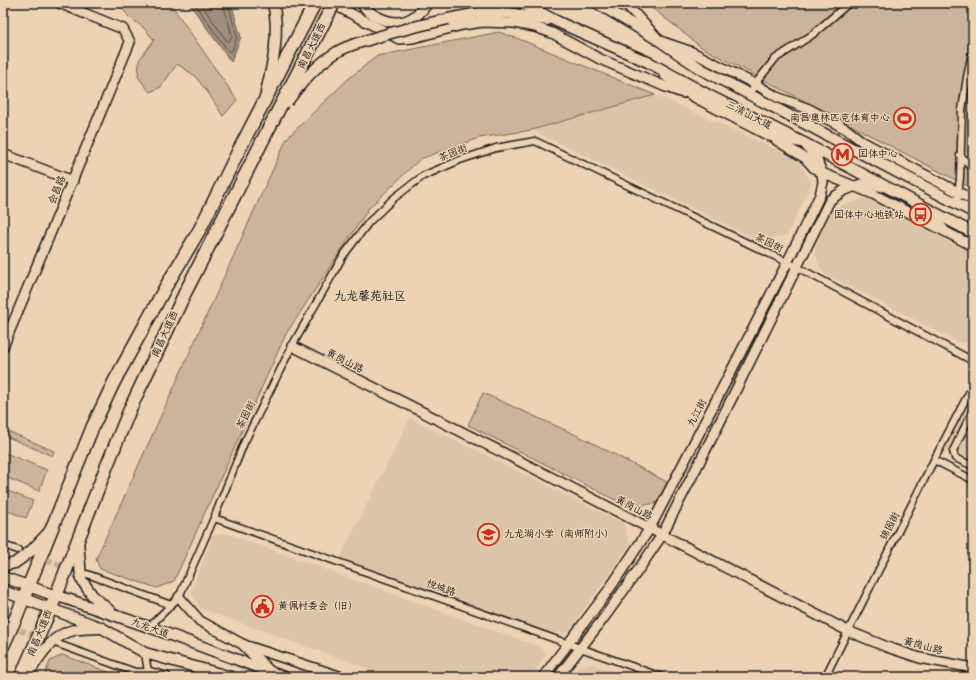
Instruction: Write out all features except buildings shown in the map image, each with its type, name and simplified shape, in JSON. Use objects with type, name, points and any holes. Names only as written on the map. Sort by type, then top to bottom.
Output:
[{"type":"highway","name":"南昌大道西","points":[[3,646],[17,615],[49,532],[93,426],[114,382],[165,288],[200,229],[315,3]]},
{"type":"highway","name":"南昌大道西","points":[[21,677],[51,609],[130,409],[151,363],[185,293],[333,3]]},
{"type":"main road","points":[[262,108],[276,43],[276,25],[273,3]]},
{"type":"main road","points":[[362,3],[370,13],[380,19],[404,22],[414,17],[427,3]]},
{"type":"main road","name":"三清山大道","points":[[522,3],[558,22],[650,64],[804,143],[973,233]]},
{"type":"main road","name":"三清山大道","points":[[597,3],[660,41],[702,69],[973,212]]},
{"type":"main road","points":[[273,121],[303,81],[320,64],[337,52],[359,43],[380,36],[479,12],[509,13],[558,22]]},
{"type":"main road","points":[[3,566],[15,563],[31,552],[49,532]]},
{"type":"main road","points":[[78,540],[81,579],[92,595],[114,615]]},
{"type":"main road","name":"九龙大道","points":[[3,577],[149,627],[284,677]]},
{"type":"main road","name":"九龙大道","points":[[7,593],[102,628],[145,653],[231,677]]},
{"type":"main road","points":[[26,677],[44,651],[60,636],[74,630],[102,628]]},
{"type":"main road","points":[[244,645],[269,672]]},
{"type":"street","name":"会昌路","points":[[3,347],[130,42],[123,29],[59,3]]},
{"type":"street","points":[[333,3],[399,38],[413,38],[483,22],[514,23],[535,27],[552,33],[600,59],[666,87],[692,96],[769,136],[805,158],[814,168],[873,194],[973,246]]},
{"type":"street","points":[[626,3],[660,41],[692,52],[756,84],[777,97],[809,109],[846,129],[863,142],[973,200]]},
{"type":"street","points":[[750,95],[756,84],[775,59],[812,35],[850,3]]},
{"type":"street","points":[[957,203],[960,178],[962,110],[973,48]]},
{"type":"street","points":[[650,64],[692,96]]},
{"type":"street","points":[[967,78],[973,74]]},
{"type":"street","points":[[769,136],[804,143],[817,160],[822,172]]},
{"type":"street","name":"茶园街","points":[[149,627],[179,597],[214,518],[244,443],[292,346],[343,256],[369,222],[394,198],[423,176],[460,160],[496,148],[535,141],[797,268],[973,361]]},
{"type":"street","points":[[3,154],[73,181]]},
{"type":"street","points":[[960,155],[973,169]]},
{"type":"street","name":"九江街","points":[[543,677],[567,643],[608,591],[650,528],[787,263],[820,195],[823,182],[822,172]]},
{"type":"street","points":[[558,677],[603,619],[662,535],[830,200],[843,191],[861,184],[870,184],[890,189]]},
{"type":"street","points":[[927,209],[951,235]]},
{"type":"street","name":"黄岗山路","points":[[292,346],[541,472],[848,631],[887,647],[920,658],[973,668]]},
{"type":"street","name":"锦园街","points":[[825,677],[973,385]]},
{"type":"street","points":[[973,410],[953,451],[955,458],[973,466]]},
{"type":"street","points":[[934,460],[973,480]]},
{"type":"street","name":"悦城路","points":[[214,518],[662,677]]},
{"type":"street","points":[[3,545],[18,550]]},
{"type":"street","points":[[87,574],[171,605]]},
{"type":"street","points":[[179,597],[200,621],[244,645],[342,677]]},
{"type":"street","points":[[58,644],[135,672],[166,677]]},
{"type":"street","points":[[145,653],[147,675]]},
{"type":"shaded area","points":[[118,3],[170,3],[237,100],[223,116],[209,94],[194,75],[177,64],[161,87],[150,92],[138,77],[139,60],[154,40],[144,28],[129,17]]},
{"type":"shaded area","name":"南昌奥林匹克体育中心","points":[[641,3],[973,3],[973,189],[701,47],[655,10]]},
{"type":"shaded area","points":[[499,32],[655,95],[532,130],[479,138],[420,159],[369,208],[286,334],[174,581],[157,588],[100,569],[96,559],[287,138],[348,79],[377,56]]},
{"type":"shaded area","points":[[655,95],[796,158],[812,183],[787,235],[760,241],[532,130]]},
{"type":"shaded area","points":[[869,197],[973,254],[973,341],[961,343],[823,273],[814,251],[831,209]]},
{"type":"shaded area","points":[[973,392],[973,471],[951,460],[945,446]]},
{"type":"shaded area","points":[[483,393],[585,439],[667,482],[657,503],[629,507],[468,425]]},
{"type":"shaded area","name":"九龙湖小学（南师附小）","points":[[410,418],[623,523],[630,544],[568,632],[544,634],[337,564]]},
{"type":"shaded area","points":[[3,429],[54,451],[52,456],[3,435]]},
{"type":"shaded area","points":[[3,452],[47,470],[39,491],[3,476]]},
{"type":"shaded area","points":[[3,489],[33,501],[26,518],[3,509]]},
{"type":"shaded area","points":[[225,533],[540,647],[546,654],[531,677],[392,677],[199,608],[191,591],[213,536]]},
{"type":"shaded area","points":[[63,655],[121,677],[44,677],[50,661]]},
{"type":"shaded area","points":[[592,664],[629,677],[571,677],[579,667]]},
{"type":"water","points":[[189,3],[231,3],[241,37],[231,62]]},
{"type":"tunnel","points":[[38,557],[82,573]]},
{"type":"tunnel","points":[[3,624],[54,643]]},
{"type":"place","name":"南昌奥林匹克体育中心","points":[[905,118]]},
{"type":"place","name":"国体中心","points":[[843,154]]},
{"type":"place","name":"国体中心地铁站","points":[[920,215]]},
{"type":"place","name":"九龙湖小学（南师附小）","points":[[489,534]]},
{"type":"place","name":"黄佩村委会（旧）","points":[[263,606]]},
{"type":"district","name":"九龙馨苑社区","points":[[370,296]]}]
